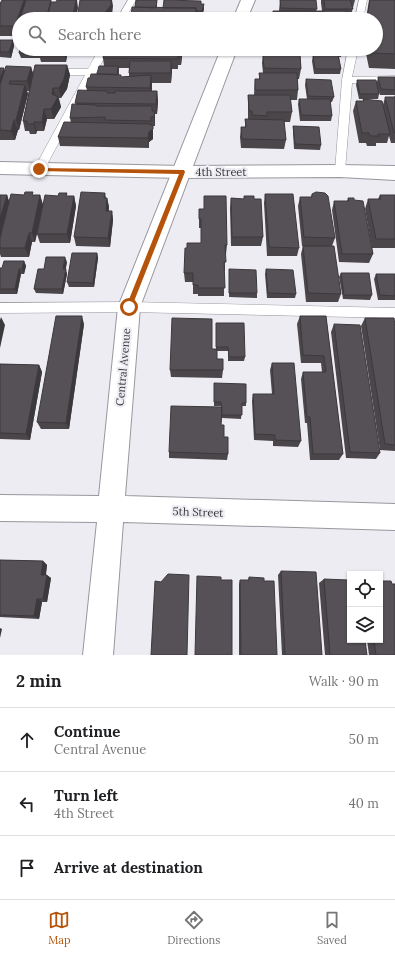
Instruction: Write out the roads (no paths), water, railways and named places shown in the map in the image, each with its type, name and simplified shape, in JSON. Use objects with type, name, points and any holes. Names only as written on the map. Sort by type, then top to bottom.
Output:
[{"type":"street","points":[[243,12],[248,0]]},
{"type":"street","name":"Central Avenue","points":[[98,655],[129,307],[226,56]]},
{"type":"street","name":"4th Street","points":[[0,168],[182,172],[340,171],[395,173]]},
{"type":"street","name":"5th Street","points":[[0,508],[110,509],[395,517]]},
{"type":"lane","points":[[125,12],[132,0]]},
{"type":"lane","points":[[360,12],[363,0]]},
{"type":"lane","points":[[39,169],[100,56]]},
{"type":"lane","points":[[340,171],[348,80],[352,56]]},
{"type":"lane","points":[[45,72],[90,72]]},
{"type":"lane","points":[[348,80],[395,79]]},
{"type":"lane","points":[[0,308],[129,307],[395,313]]}]
